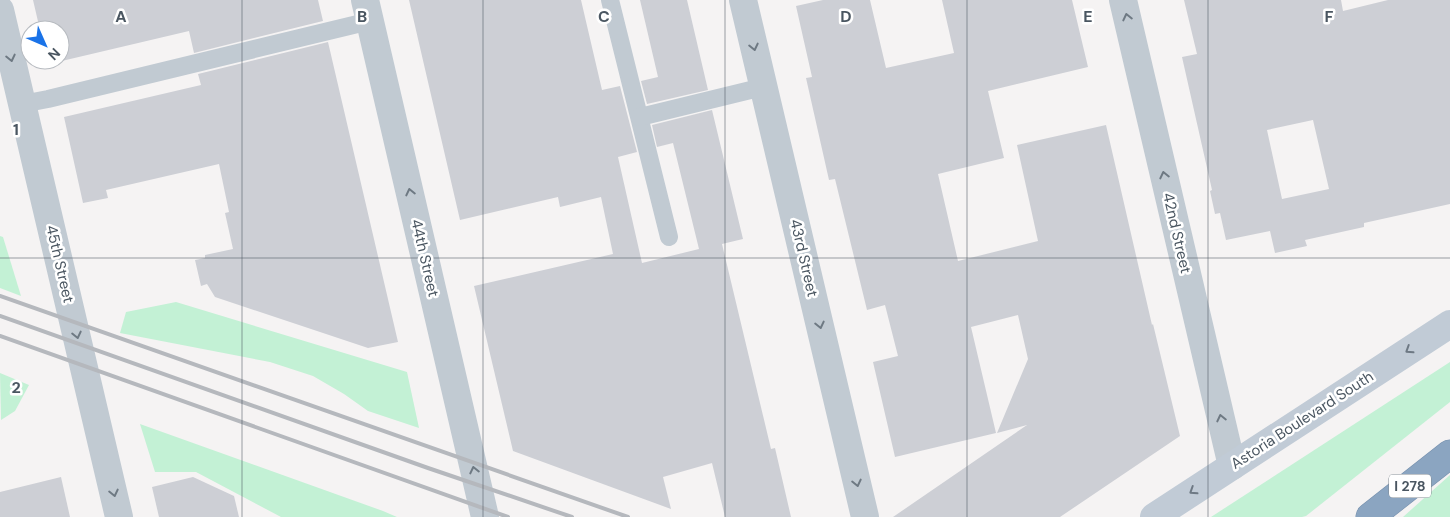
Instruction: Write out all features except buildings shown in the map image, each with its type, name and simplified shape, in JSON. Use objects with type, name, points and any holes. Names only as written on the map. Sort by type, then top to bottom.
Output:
[{"type":"highway","name":"I 278","points":[[1370,517],[1450,454]]},
{"type":"main road","name":"Astoria Boulevard South","points":[[1154,517],[1450,324]]},
{"type":"street","name":"43rd Street","points":[[743,0],[865,517]]},
{"type":"street","name":"42nd Street","points":[[1123,0],[1232,466]]},
{"type":"street","name":"45th Street","points":[[0,10],[119,517]]},
{"type":"street","name":"44th Street","points":[[368,11],[485,517]]},
{"type":"lane","points":[[610,0],[669,237]]},
{"type":"lane","points":[[22,104],[48,99],[368,11]]},
{"type":"lane","points":[[640,118],[764,87]]},
{"type":"green space","points":[[0,236],[3,237],[21,296],[0,288]]},
{"type":"green space","points":[[176,302],[407,372],[419,428],[368,411],[313,376],[270,362],[120,333],[126,312]]},
{"type":"green space","points":[[1450,362],[1450,402],[1306,516],[1211,517]]},
{"type":"green space","points":[[0,373],[29,385],[15,411],[1,420]]},
{"type":"green space","points":[[140,424],[397,517],[281,517],[196,472],[155,472]]},
{"type":"green space","points":[[1450,475],[1450,517],[1403,517]]},
{"type":"railway","points":[[0,296],[628,517]]},
{"type":"railway","points":[[0,316],[428,468],[572,517]]},
{"type":"railway","points":[[0,336],[508,517]]}]
